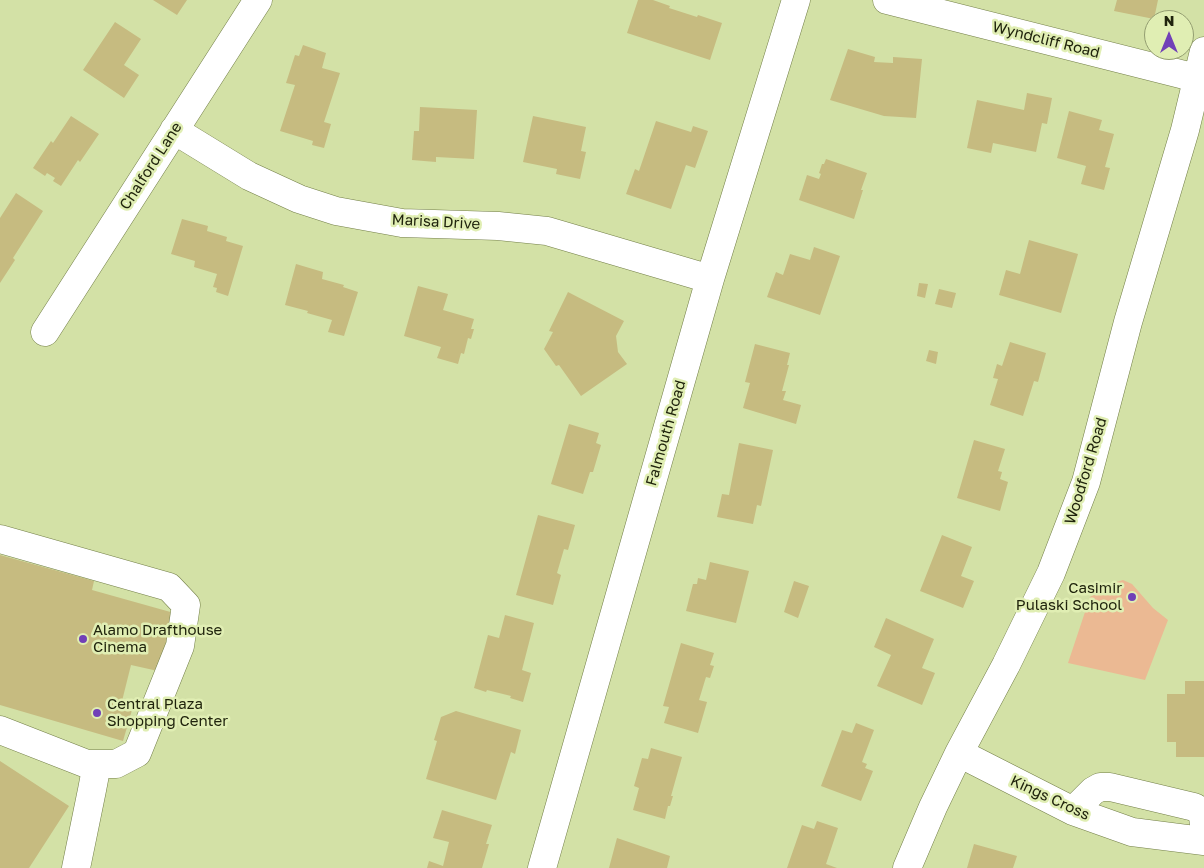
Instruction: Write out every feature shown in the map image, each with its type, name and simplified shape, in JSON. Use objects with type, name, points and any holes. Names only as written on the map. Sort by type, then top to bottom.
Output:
[{"type":"street","name":"Chalford Lane","points":[[44,332],[258,0]]},
{"type":"street","name":"Falmouth Road","points":[[542,868],[710,279],[796,0]]},
{"type":"street","name":"Wyndcliff Road","points":[[888,0],[1201,79]]},
{"type":"street","name":"Woodford Road","points":[[907,868],[959,753],[1006,665],[1051,573],[1086,482],[1128,322],[1201,79],[1204,51]]},
{"type":"street","name":"Marisa Drive","points":[[174,130],[249,176],[299,199],[336,211],[402,223],[498,226],[547,231],[710,279]]},
{"type":"street","points":[[0,539],[169,587],[186,605],[180,646],[137,753],[116,764],[87,764],[0,730]]},
{"type":"street","name":"Kings Cross","points":[[959,753],[1073,811],[1132,832],[1204,841]]},
{"type":"street","points":[[76,868],[97,764]]},
{"type":"street","points":[[1073,811],[1093,791],[1100,787],[1110,787],[1194,807],[1203,815],[1204,826]]},
{"type":"shaded area","points":[[1123,580],[1132,584],[1153,608],[1168,620],[1145,680],[1068,663],[1090,597],[1110,584]]},
{"type":"building","points":[[153,0],[187,0],[177,15]]},
{"type":"building","points":[[638,0],[653,0],[670,6],[669,8],[722,23],[710,60],[627,33]]},
{"type":"building","points":[[1117,0],[1158,0],[1156,10],[1144,10],[1144,17],[1114,11]]},
{"type":"building","points":[[115,22],[141,39],[124,65],[139,75],[124,98],[83,70]]},
{"type":"building","points":[[303,45],[326,53],[322,68],[340,73],[324,122],[331,124],[324,148],[312,145],[313,141],[280,131],[295,85],[286,83],[295,55],[299,56]]},
{"type":"building","points":[[848,49],[875,57],[874,62],[893,63],[893,57],[922,59],[916,118],[884,116],[830,100]]},
{"type":"building","points":[[1027,93],[1052,98],[1047,124],[1042,123],[1036,152],[993,143],[991,153],[967,148],[977,100],[1024,110]]},
{"type":"building","points":[[420,107],[477,110],[474,159],[436,157],[436,162],[412,160],[414,131],[419,131]]},
{"type":"building","points":[[1069,111],[1102,120],[1099,130],[1114,134],[1105,167],[1110,168],[1104,190],[1081,184],[1086,166],[1057,158]]},
{"type":"building","points":[[71,116],[99,134],[80,162],[78,160],[61,186],[53,181],[55,178],[47,173],[45,176],[33,168]]},
{"type":"building","points":[[533,116],[586,127],[581,151],[586,152],[580,179],[556,174],[557,169],[523,162]]},
{"type":"building","points":[[656,121],[691,132],[693,126],[708,131],[695,168],[686,165],[671,209],[626,194],[635,169],[639,171]]},
{"type":"building","points":[[826,159],[867,173],[854,219],[799,200],[807,175],[819,179],[822,164],[824,164]]},
{"type":"building","points":[[16,193],[43,211],[13,258],[15,260],[0,283],[0,218]]},
{"type":"building","points":[[182,219],[208,226],[207,231],[227,237],[226,241],[243,246],[228,296],[216,292],[217,288],[213,287],[217,274],[194,267],[195,261],[171,254]]},
{"type":"building","points":[[1029,240],[1078,254],[1061,313],[999,295],[1006,270],[1020,274]]},
{"type":"building","points":[[814,247],[840,256],[820,315],[767,297],[776,272],[783,275],[790,254],[810,260]]},
{"type":"building","points":[[296,264],[323,272],[322,279],[344,285],[343,287],[358,292],[344,336],[328,332],[332,320],[285,305]]},
{"type":"building","points":[[919,283],[928,284],[925,298],[917,296]]},
{"type":"building","points":[[418,286],[448,294],[443,310],[474,319],[471,339],[468,338],[464,354],[461,353],[458,364],[437,358],[441,347],[404,336]]},
{"type":"building","points":[[939,289],[956,293],[952,308],[935,304]]},
{"type":"building","points":[[568,292],[624,321],[616,336],[618,352],[627,364],[581,396],[559,365],[556,366],[544,349],[553,332],[549,331]]},
{"type":"building","points":[[1010,342],[1046,353],[1038,382],[1034,381],[1023,416],[990,405],[998,379],[993,378],[997,364],[1002,366]]},
{"type":"building","points":[[755,344],[790,353],[782,391],[786,391],[783,400],[801,405],[796,424],[743,408],[750,383],[745,382]]},
{"type":"building","points":[[929,350],[938,352],[936,364],[926,361]]},
{"type":"building","points":[[569,424],[599,433],[596,443],[601,445],[593,472],[590,472],[583,494],[551,484]]},
{"type":"building","points":[[974,440],[1005,449],[998,471],[1002,472],[1000,479],[1008,482],[1000,511],[957,498]]},
{"type":"building","points":[[739,443],[773,450],[761,506],[757,505],[753,524],[717,517],[722,494],[729,495]]},
{"type":"building","points":[[538,515],[575,525],[568,550],[564,549],[557,573],[561,575],[553,605],[516,595]]},
{"type":"building","points":[[942,535],[972,547],[961,576],[974,581],[963,608],[920,591]]},
{"type":"building","name":"Alamo Drafthouse Cinema","points":[[0,555],[94,581],[92,590],[174,613],[158,671],[131,665],[122,701],[132,710],[123,741],[0,705]]},
{"type":"building","points":[[710,562],[749,571],[736,623],[686,611],[693,584],[697,584],[698,578],[706,580]]},
{"type":"building","points":[[794,581],[809,586],[798,618],[784,612]]},
{"type":"building","points":[[505,615],[534,623],[522,670],[531,673],[523,702],[510,698],[511,696],[474,688],[488,635],[499,638]]},
{"type":"building","points":[[886,618],[934,639],[922,668],[935,673],[922,705],[877,686],[891,655],[874,647]]},
{"type":"building","points":[[681,643],[714,653],[710,665],[714,666],[710,678],[706,677],[699,700],[707,702],[698,733],[664,723],[669,707],[663,706]]},
{"type":"building","points":[[1185,681],[1204,681],[1204,757],[1176,757],[1176,742],[1167,742],[1167,694],[1185,694]]},
{"type":"building","points":[[456,711],[521,730],[515,754],[511,752],[496,800],[426,779],[437,741],[434,740],[441,717]]},
{"type":"building","points":[[856,723],[874,730],[862,762],[867,764],[865,768],[873,771],[861,801],[821,786],[842,730],[852,733]]},
{"type":"building","points":[[651,748],[682,757],[671,796],[673,796],[665,819],[633,810],[639,788],[634,786],[642,758],[648,759]]},
{"type":"building","points":[[0,761],[69,806],[29,868],[0,868]]},
{"type":"building","points":[[442,810],[492,825],[486,844],[489,844],[482,868],[427,868],[429,861],[443,866],[449,842],[433,838]]},
{"type":"building","points":[[817,821],[838,828],[826,864],[837,868],[787,868],[802,825],[814,829]]},
{"type":"building","points":[[617,838],[670,856],[667,868],[609,868]]},
{"type":"building","points":[[974,844],[1017,856],[1013,868],[967,868]]},
{"type":"place","name":"Casimir Pulaski School","points":[[1132,597]]},
{"type":"place","name":"Alamo Drafthouse Cinema","points":[[83,639]]},
{"type":"place","name":"Central Plaza Shopping Center","points":[[97,713]]}]
